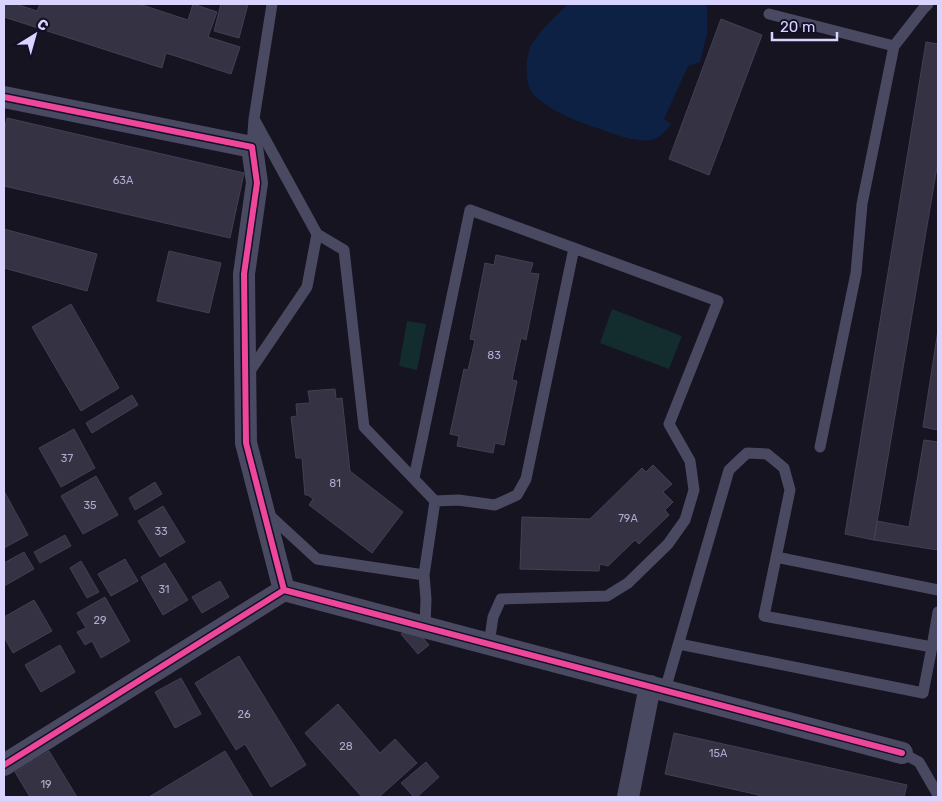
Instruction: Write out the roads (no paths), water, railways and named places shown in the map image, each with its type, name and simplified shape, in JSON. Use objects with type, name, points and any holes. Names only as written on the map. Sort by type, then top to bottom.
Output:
[{"type":"street","points":[[4,97],[252,147],[257,183],[244,274],[246,442],[284,590]]},
{"type":"street","points":[[4,765],[284,590],[902,753]]},
{"type":"street","points":[[628,797],[658,688]]},
{"type":"lane","points":[[252,147],[254,119],[272,4]]},
{"type":"lane","points":[[820,447],[856,273],[862,204],[894,46],[928,4]]},
{"type":"lane","points":[[768,14],[894,46]]},
{"type":"lane","points":[[254,119],[317,234],[344,250],[364,427],[435,501]]},
{"type":"lane","points":[[414,478],[470,210],[718,301],[668,424],[690,461],[694,490],[685,520],[668,544],[628,583],[608,596],[501,599],[493,617],[489,644]]},
{"type":"lane","points":[[245,378],[308,287],[317,234]]},
{"type":"lane","points":[[435,501],[458,500],[495,504],[517,495],[526,479],[574,248]]},
{"type":"lane","points":[[658,688],[678,644],[729,470],[747,453],[767,454],[784,468],[790,490],[764,616],[932,647]]},
{"type":"lane","points":[[425,627],[426,599],[424,575],[435,501]]},
{"type":"lane","points":[[263,509],[317,559],[424,575]]},
{"type":"lane","points":[[776,557],[938,590]]},
{"type":"lane","points":[[678,644],[923,693],[938,612]]},
{"type":"lane","points":[[902,753],[919,762],[938,795]]},
{"type":"water","points":[[568,4],[707,4],[707,34],[700,62],[688,66],[664,119],[671,124],[659,136],[644,141],[622,136],[562,114],[546,105],[534,95],[528,84],[527,77],[527,62],[530,49],[544,28]]}]
